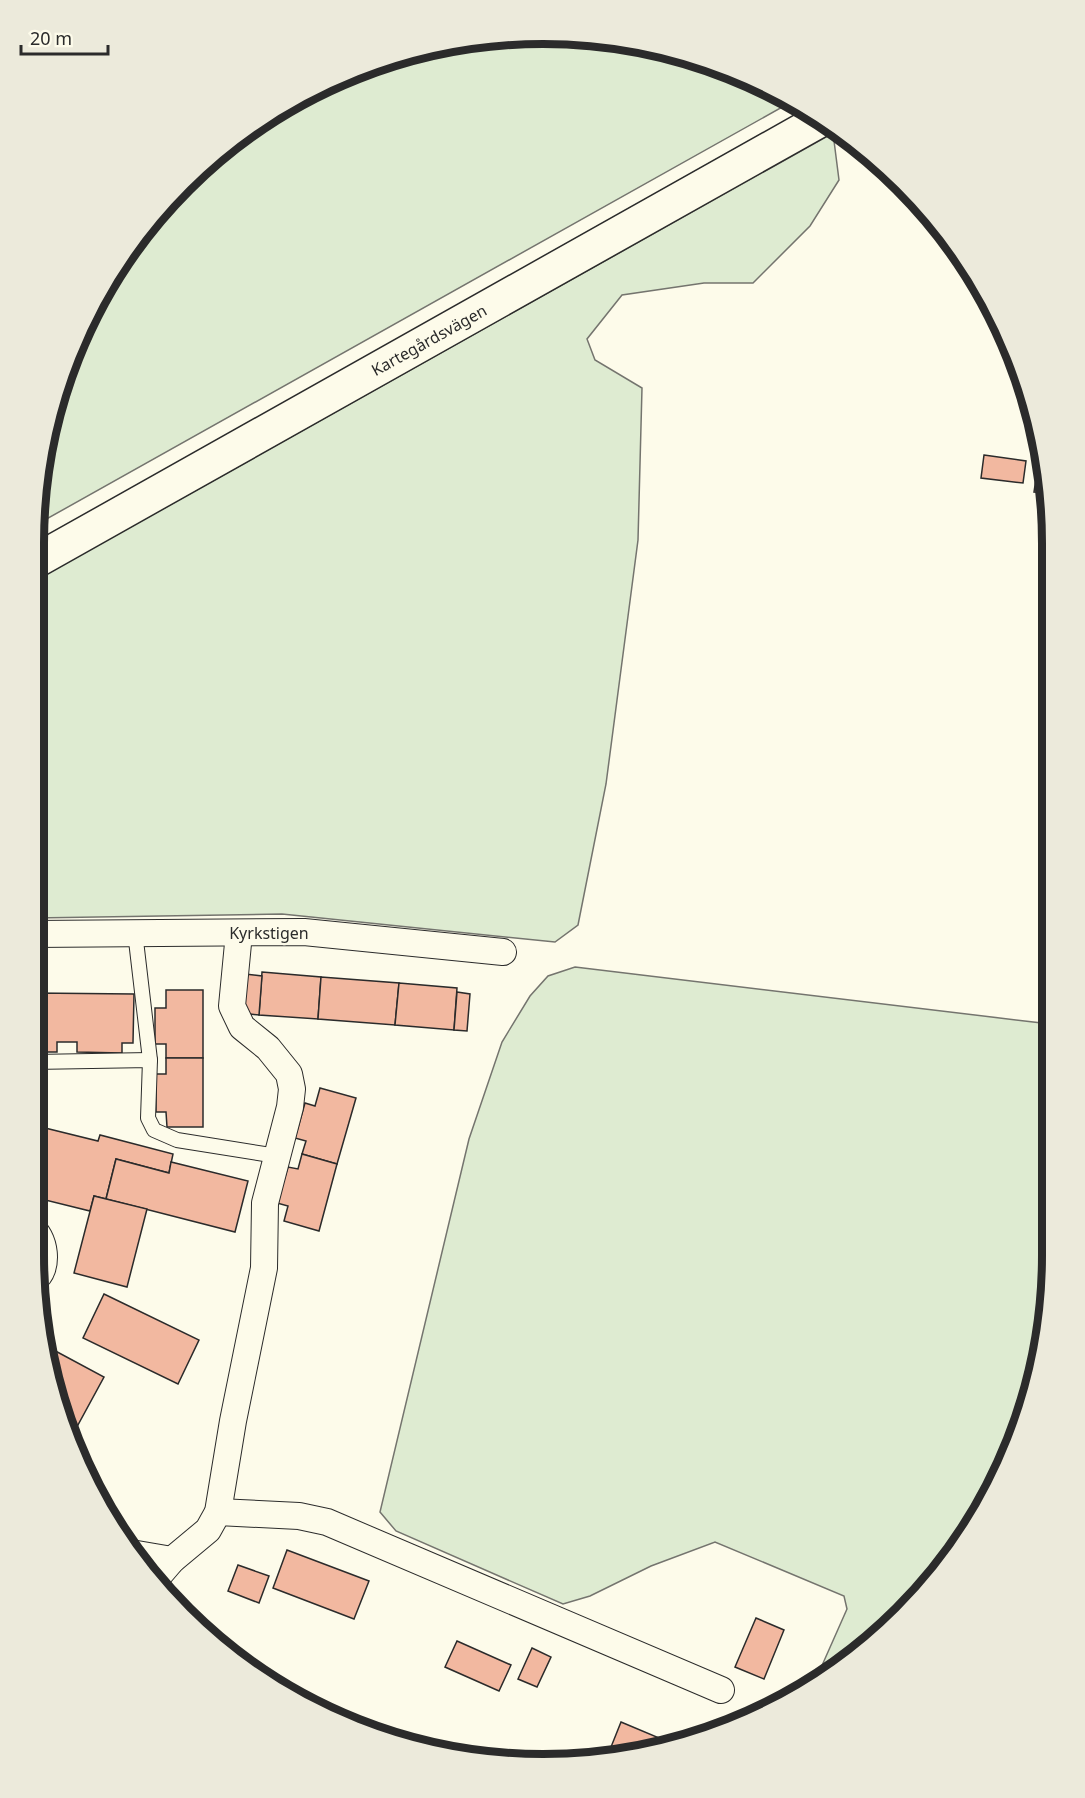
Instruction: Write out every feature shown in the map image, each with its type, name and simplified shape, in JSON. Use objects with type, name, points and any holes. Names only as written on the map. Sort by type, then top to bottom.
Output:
[{"type":"street","name":"Kartegårdsvägen","points":[[44,556],[814,124]]},
{"type":"street","name":"Kyrkstigen","points":[[44,934],[304,932],[503,952]]},
{"type":"street","points":[[159,1575],[172,1560],[208,1530],[218,1512],[230,1432],[264,1268],[265,1203],[292,1089],[289,1074],[281,1061],[235,1018],[231,1006],[239,933]]},
{"type":"street","points":[[218,1512],[299,1516],[327,1522],[721,1690]]},
{"type":"street","points":[[144,1555],[172,1560]]},
{"type":"lane","points":[[135,932],[150,1060],[148,1118],[154,1130],[177,1140],[277,1156]]},
{"type":"lane","points":[[44,1062],[150,1060]]},
{"type":"lane","points":[[44,1234],[49,1243],[49,1264],[45,1275]]},
{"type":"green space","points":[[542,44],[608,48],[672,61],[733,81],[784,106],[45,520],[48,477],[61,413],[81,352],[110,293],[167,213],[213,167],[293,110],[352,81],[413,61],[477,48]]},
{"type":"green space","points":[[830,135],[834,138],[839,180],[810,226],[753,283],[704,283],[622,295],[587,339],[595,360],[642,388],[638,540],[606,784],[578,925],[555,942],[282,914],[44,918],[44,575]]},
{"type":"green space","points":[[575,967],[1042,1023],[1040,1288],[1032,1353],[1015,1416],[1004,1446],[975,1505],[938,1559],[918,1585],[872,1631],[820,1670],[847,1609],[844,1596],[715,1542],[651,1566],[590,1596],[563,1604],[396,1531],[380,1512],[469,1139],[502,1042],[530,996],[548,976]]},
{"type":"building","points":[[984,455],[1026,461],[1023,483],[981,478]]},
{"type":"building","points":[[1037,475],[1038,492],[1034,492]]},
{"type":"building","points":[[262,972],[321,977],[318,1019],[259,1015]]},
{"type":"building","points":[[245,974],[262,976],[259,1015],[242,1013]]},
{"type":"building","points":[[321,977],[399,983],[395,1025],[318,1019]]},
{"type":"building","points":[[399,983],[457,988],[454,1030],[395,1025]]},
{"type":"building","points":[[166,990],[203,990],[203,1058],[166,1058],[166,1044],[155,1044],[155,1008],[166,1008]]},
{"type":"building","points":[[457,992],[470,994],[467,1031],[454,1030]]},
{"type":"building","points":[[44,993],[134,994],[133,1043],[122,1043],[122,1053],[77,1052],[77,1042],[57,1042],[57,1052],[44,1052]]},
{"type":"building","points":[[166,1058],[203,1058],[203,1127],[167,1127],[166,1112],[156,1112],[156,1074],[166,1074]]},
{"type":"building","points":[[320,1088],[356,1098],[337,1164],[302,1154],[306,1141],[295,1138],[305,1103],[315,1106]]},
{"type":"building","points":[[44,1128],[98,1141],[100,1135],[173,1154],[169,1173],[116,1159],[106,1199],[94,1196],[90,1211],[44,1200]]},
{"type":"building","points":[[302,1154],[337,1164],[319,1231],[284,1221],[288,1206],[277,1203],[288,1167],[298,1169]]},
{"type":"building","points":[[116,1159],[169,1173],[171,1162],[248,1181],[235,1232],[106,1199]]},
{"type":"building","points":[[94,1196],[147,1209],[127,1287],[74,1273]]},
{"type":"building","points":[[104,1294],[199,1340],[178,1384],[83,1338]]},
{"type":"building","points":[[52,1349],[104,1377],[75,1430]]},
{"type":"building","points":[[287,1550],[369,1581],[354,1619],[273,1588]]},
{"type":"building","points":[[238,1565],[269,1576],[259,1603],[228,1591]]},
{"type":"building","points":[[756,1618],[784,1630],[764,1679],[735,1667]]},
{"type":"building","points":[[457,1641],[511,1665],[499,1691],[445,1667]]},
{"type":"building","points":[[532,1648],[551,1657],[537,1687],[518,1679]]},
{"type":"building","points":[[621,1722],[663,1739],[640,1745],[610,1750]]}]
